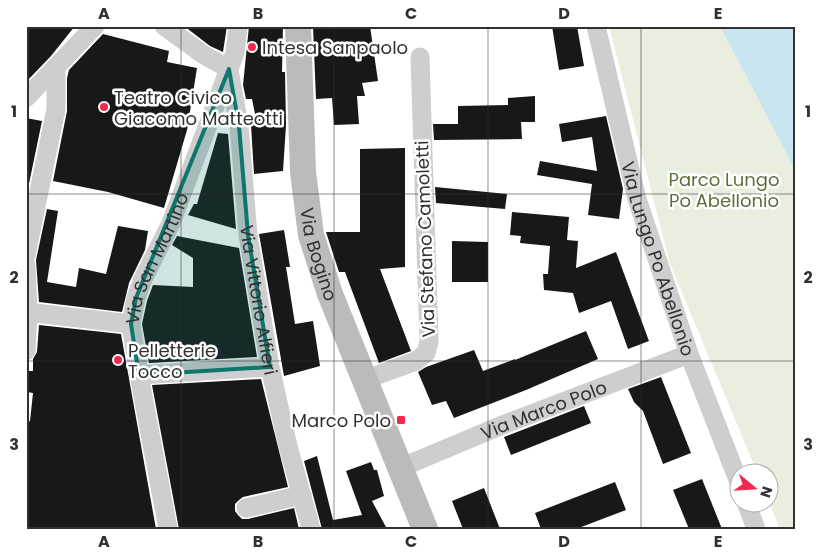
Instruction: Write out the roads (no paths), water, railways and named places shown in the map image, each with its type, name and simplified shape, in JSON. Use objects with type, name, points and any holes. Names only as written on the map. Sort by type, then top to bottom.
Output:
[{"type":"main road","name":"Via Bogino","points":[[298,26],[303,172],[311,235],[330,294],[424,529]]},
{"type":"street","points":[[26,98],[95,26]]},
{"type":"street","points":[[164,26],[204,55],[229,69]]},
{"type":"street","name":"Via San Martino","points":[[168,529],[131,324],[136,298],[143,279],[171,223],[235,53],[238,26]]},
{"type":"street","name":"Via Lungo Po Abellonio","points":[[596,26],[637,199],[689,354],[731,462]]},
{"type":"street","name":"Via Stefano Camoletti","points":[[364,380],[416,361],[426,354],[429,342],[420,57]]},
{"type":"street","points":[[26,255],[56,109],[56,67]]},
{"type":"street","name":"Via Vittorio Alfieri","points":[[229,69],[239,126],[248,235],[270,367],[311,529]]},
{"type":"street","points":[[26,265],[26,351]]},
{"type":"street","points":[[27,312],[131,324]]},
{"type":"street","name":"Via Marco Polo","points":[[400,468],[527,416],[689,354]]},
{"type":"street","points":[[139,375],[270,367]]},
{"type":"street","points":[[246,508],[302,495]]},
{"type":"street","points":[[750,512],[756,529]]},
{"type":"water","points":[[720,26],[796,26],[796,172]]},
{"type":"place","name":"Intesa Sanpaolo","points":[[252,47]]},
{"type":"place","name":"Teatro Civico Giacomo Matteotti","points":[[104,107]]},
{"type":"place","name":"Pelletterie Tocco","points":[[118,360]]},
{"type":"place","name":"Marco Polo","points":[[401,420]]},
{"type":"park label","name":"Parco Lungo Po Abellonio","points":[[724,189]]}]
